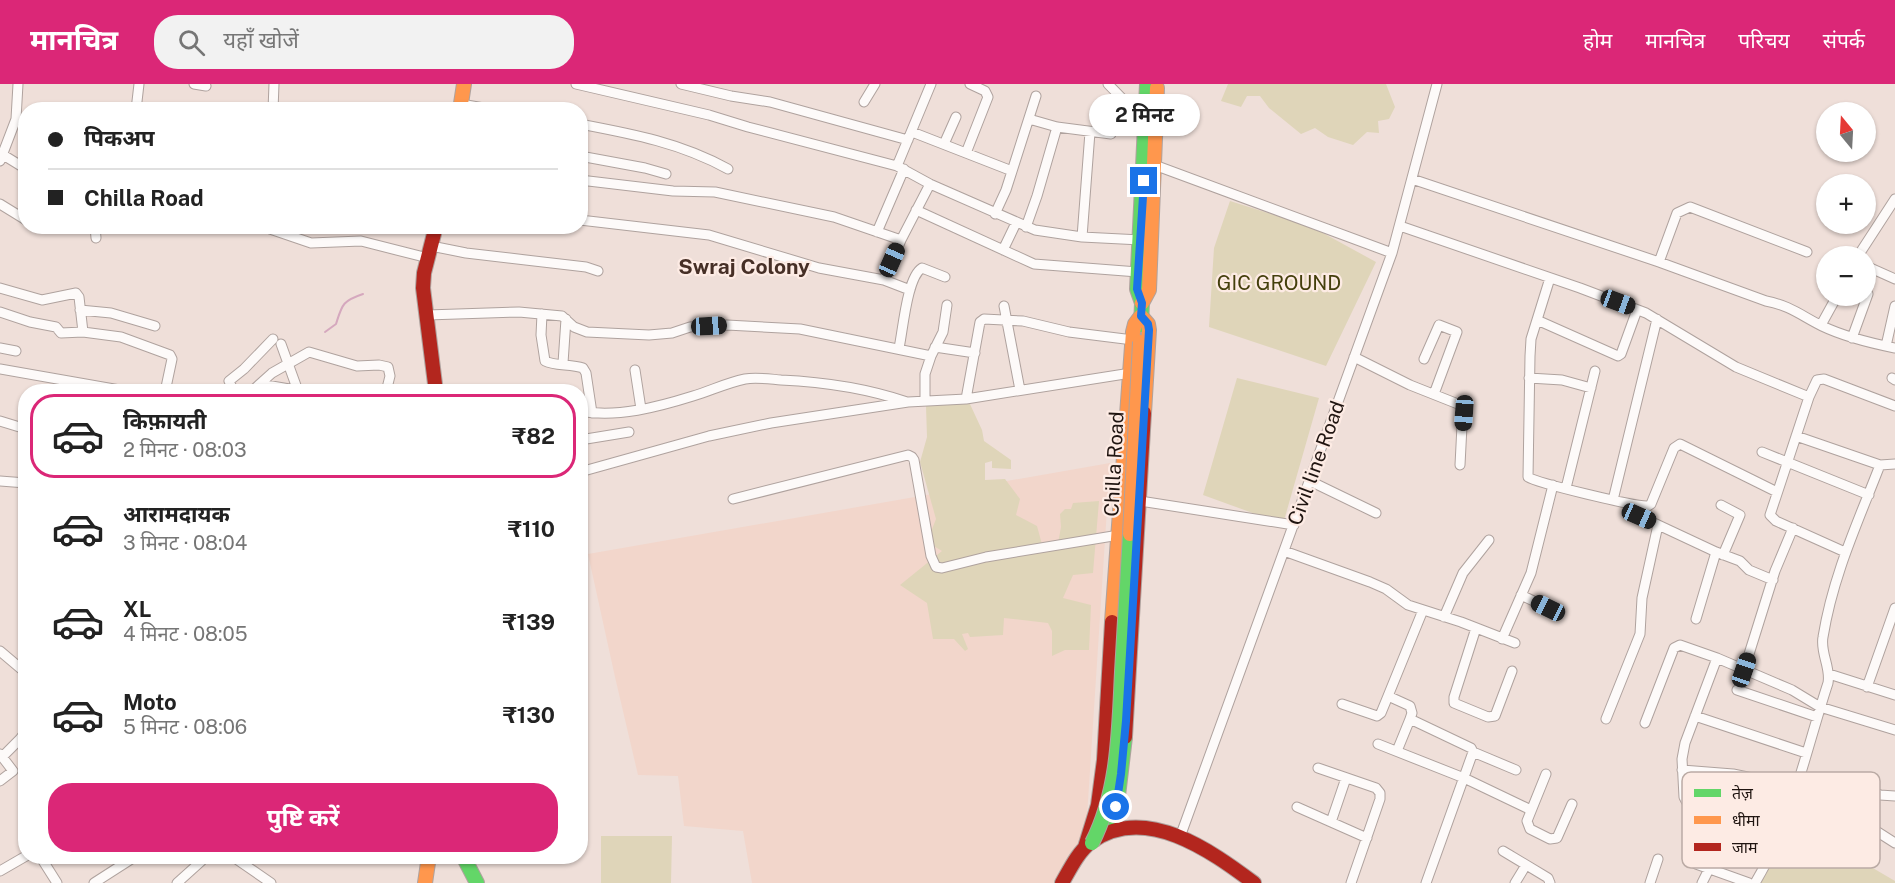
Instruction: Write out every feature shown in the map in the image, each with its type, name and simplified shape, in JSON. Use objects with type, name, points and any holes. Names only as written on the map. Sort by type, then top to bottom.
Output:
[{"type":"main road","points":[[462,102],[464,84]]},
{"type":"main road","name":"Chilla Road","points":[[1088,845],[1105,816],[1111,792],[1118,738],[1136,341],[1142,310],[1137,289],[1137,272],[1149,163],[1146,123],[1147,84]]},
{"type":"main road","points":[[1109,832],[1118,796],[1125,740],[1149,330],[1142,310],[1149,290],[1149,163],[1156,84]]},
{"type":"main road","points":[[434,234],[423,288],[435,384]]},
{"type":"main road","points":[[1068,883],[1088,845],[1098,805],[1104,760],[1131,373],[1136,341]]},
{"type":"main road","points":[[1062,883],[1093,840],[1109,832],[1140,829],[1180,837],[1209,851],[1254,883]]},
{"type":"main road","points":[[424,883],[428,864]]},
{"type":"main road","points":[[467,864],[477,883]]},
{"type":"street","points":[[18,84],[20,102]]},
{"type":"street","points":[[137,102],[139,84]]},
{"type":"street","points":[[194,84],[206,86]]},
{"type":"street","points":[[273,102],[274,84]]},
{"type":"street","points":[[576,84],[710,115],[901,168],[995,214],[1046,233],[1141,240]]},
{"type":"street","points":[[681,84],[731,96],[770,102],[944,144],[1012,171]]},
{"type":"street","points":[[878,232],[910,136],[931,84]]},
{"type":"street","points":[[966,153],[988,97],[986,91],[970,84]]},
{"type":"street","points":[[1108,84],[1146,123]]},
{"type":"street","name":"Civil line Road","points":[[1180,837],[1392,253],[1437,84]]},
{"type":"street","points":[[864,102],[871,85]]},
{"type":"street","points":[[995,214],[1012,171],[1036,96]]},
{"type":"street","points":[[944,144],[956,117]]},
{"type":"street","points":[[1029,119],[1057,127],[1111,134]]},
{"type":"street","points":[[588,125],[621,131],[679,146],[728,169]]},
{"type":"street","points":[[18,126],[1,157],[18,166]]},
{"type":"street","points":[[1026,227],[1057,127]]},
{"type":"street","points":[[1082,237],[1090,132]]},
{"type":"street","points":[[588,157],[666,174]]},
{"type":"street","points":[[1149,163],[1392,253]]},
{"type":"street","points":[[1412,179],[1789,307],[1821,325],[1852,338],[1890,347],[1895,306]]},
{"type":"street","points":[[588,181],[673,191],[715,192],[811,211],[901,240]]},
{"type":"street","points":[[884,280],[901,240],[930,184]]},
{"type":"street","points":[[1864,246],[1895,199]]},
{"type":"street","points":[[0,204],[18,215]]},
{"type":"street","points":[[1659,262],[1677,213],[1690,207],[1808,252]]},
{"type":"street","points":[[916,210],[1034,264],[1137,272]]},
{"type":"street","points":[[588,221],[703,234],[842,274],[884,280],[910,290]]},
{"type":"street","points":[[1003,250],[1016,222]]},
{"type":"street","points":[[1400,226],[1637,309],[1736,367],[1809,397]]},
{"type":"street","points":[[96,234],[96,238]]},
{"type":"street","points":[[285,234],[311,243],[361,241],[430,252],[586,267],[598,271]]},
{"type":"street","points":[[899,348],[910,290],[920,268],[945,277]]},
{"type":"street","points":[[1876,270],[1895,279]]},
{"type":"street","points":[[1550,278],[1532,339],[1529,378],[1528,477],[1532,480],[1645,507],[1651,504],[1674,448],[1680,444],[1777,492]]},
{"type":"street","points":[[0,288],[42,300],[76,293],[79,297],[83,332]]},
{"type":"street","points":[[925,401],[925,374],[943,332],[947,305]]},
{"type":"street","points":[[1004,306],[1020,390]]},
{"type":"street","points":[[1821,325],[1832,306]]},
{"type":"street","points":[[1852,338],[1864,306]]},
{"type":"street","points":[[1537,320],[1618,356],[1621,354],[1637,309]]},
{"type":"street","points":[[80,310],[111,314],[155,326]]},
{"type":"street","points":[[427,315],[496,311],[542,314],[562,316],[574,327],[587,332],[664,335],[690,327],[727,325],[800,329],[899,348],[975,353]]},
{"type":"street","points":[[0,312],[30,322],[56,327],[61,333],[83,332],[121,337],[170,355],[172,359],[167,384]]},
{"type":"street","points":[[542,314],[541,335],[545,361],[550,364],[563,363],[580,366],[585,370],[587,384]]},
{"type":"street","points":[[563,363],[566,319]]},
{"type":"street","points":[[966,399],[981,320],[1023,321],[1069,332],[1136,341]]},
{"type":"street","points":[[1613,500],[1657,320]]},
{"type":"street","points":[[1424,358],[1439,325],[1457,332],[1434,394]]},
{"type":"street","points":[[230,384],[229,381],[277,342],[289,363],[296,384]]},
{"type":"street","points":[[0,348],[16,351]]},
{"type":"street","points":[[260,384],[272,374],[309,352],[357,366],[384,366],[390,370],[387,384]]},
{"type":"street","points":[[1354,357],[1463,406],[1460,465]]},
{"type":"street","points":[[0,369],[85,384]]},
{"type":"street","points":[[635,370],[641,409]]},
{"type":"street","points":[[1566,488],[1595,371]]},
{"type":"street","points":[[588,470],[710,436],[760,425],[908,402],[966,399],[1131,373]]},
{"type":"street","points":[[588,412],[641,409],[694,396],[728,383],[753,378],[826,382],[908,402]]},
{"type":"street","points":[[1529,378],[1562,380],[1591,388]]},
{"type":"street","points":[[1845,552],[1776,521],[1770,515],[1809,397],[1817,380],[1824,380],[1895,406]]},
{"type":"street","points":[[588,388],[592,413]]},
{"type":"street","points":[[0,422],[18,427]]},
{"type":"street","points":[[588,439],[629,432]]},
{"type":"street","points":[[1796,435],[1880,465],[1895,464]]},
{"type":"street","points":[[1762,452],[1869,495]]},
{"type":"street","points":[[733,499],[908,455],[914,460],[931,556],[936,567],[942,568],[986,557],[1119,535]]},
{"type":"street","points":[[1801,772],[1828,682],[1829,674],[1823,649],[1823,636],[1837,573],[1880,465]]},
{"type":"street","points":[[0,481],[18,482]]},
{"type":"street","points":[[1310,481],[1377,513]]},
{"type":"street","points":[[1502,639],[1536,560],[1553,485]]},
{"type":"street","points":[[1140,501],[1294,525]]},
{"type":"street","points":[[1635,505],[1636,514],[1740,561],[1749,570],[1773,580]]},
{"type":"street","points":[[1696,619],[1719,553],[1740,515],[1721,505]]},
{"type":"street","points":[[1606,719],[1640,634],[1642,598],[1658,525]]},
{"type":"street","points":[[1744,670],[1773,580],[1793,528]]},
{"type":"street","points":[[1444,617],[1463,573],[1489,540]]},
{"type":"street","points":[[1284,551],[1370,582],[1386,589],[1408,605],[1515,643]]},
{"type":"street","points":[[1521,595],[1548,608]]},
{"type":"street","points":[[1868,687],[1895,608]]},
{"type":"street","points":[[1342,704],[1377,716],[1381,713],[1423,610]]},
{"type":"street","points":[[1476,628],[1454,703],[1488,717],[1495,716],[1512,671]]},
{"type":"street","points":[[1645,723],[1676,646],[1680,645],[1718,658],[1799,693],[1819,712]]},
{"type":"street","points":[[0,651],[18,666]]},
{"type":"street","points":[[1708,772],[1682,770],[1685,743],[1718,658]]},
{"type":"street","points":[[1829,674],[1895,695]]},
{"type":"street","points":[[1737,690],[1895,730]]},
{"type":"street","points":[[1388,696],[1410,706],[1412,714],[1397,751]]},
{"type":"street","points":[[1695,716],[1806,753]]},
{"type":"street","points":[[1410,719],[1471,748],[1473,752],[1516,770]]},
{"type":"street","points":[[0,782],[13,771],[1,756],[18,741]]},
{"type":"street","points":[[1378,744],[1464,778],[1531,810]]},
{"type":"street","points":[[1426,883],[1473,752]]},
{"type":"street","points":[[1318,768],[1376,788],[1380,793],[1380,799],[1351,883]]},
{"type":"street","points":[[1546,774],[1527,821],[1530,829],[1554,839],[1559,834],[1572,804]]},
{"type":"street","points":[[1331,822],[1346,778]]},
{"type":"street","points":[[1880,795],[1895,796]]},
{"type":"street","points":[[1297,807],[1367,838]]},
{"type":"street","points":[[1880,833],[1895,843]]},
{"type":"street","points":[[1503,851],[1548,878],[1550,883]]},
{"type":"street","points":[[1650,883],[1658,859]]},
{"type":"street","points":[[0,871],[18,861]]},
{"type":"street","points":[[45,864],[57,883]]},
{"type":"street","points":[[94,883],[124,864]]},
{"type":"street","points":[[177,883],[198,864]]},
{"type":"street","points":[[244,864],[272,883]]},
{"type":"street","points":[[1515,883],[1526,865]]},
{"type":"street","points":[[1755,883],[1764,868]]},
{"type":"street","points":[[1702,883],[1709,869],[1749,883]]},
{"type":"shaded area","points":[[1110,463],[1086,832],[1055,883],[752,883],[743,831],[684,826],[678,776],[638,775],[588,554]]},
{"type":"green space","points":[[1228,84],[1386,84],[1395,107],[1389,119],[1378,121],[1379,133],[1367,132],[1353,145],[1328,137],[1315,128],[1301,134],[1269,108],[1260,96],[1247,96],[1241,107],[1221,101]]},
{"type":"green space","name":"GIC GROUND","points":[[1230,201],[1312,227],[1376,262],[1326,366],[1209,327],[1214,248]]},
{"type":"green space","points":[[1237,378],[1319,398],[1283,524],[1203,495]]},
{"type":"green space","points":[[969,402],[982,430],[984,441],[1011,460],[1011,469],[992,468],[992,461],[985,463],[985,480],[1005,479],[1020,499],[1016,515],[1037,526],[1043,548],[1057,549],[1061,527],[1060,514],[1065,509],[1071,509],[1073,503],[1099,501],[1093,573],[1073,575],[1063,598],[1091,605],[1089,650],[1065,650],[1052,656],[1052,631],[1048,623],[1004,618],[1003,635],[970,637],[968,633],[962,634],[968,649],[965,651],[954,639],[933,639],[927,603],[900,585],[942,551],[927,542],[936,519],[920,462],[927,437],[926,406]]},
{"type":"green space","points":[[601,836],[672,836],[671,883],[601,883]]},
{"type":"green space","points":[[1769,868],[1873,868],[1895,881],[1895,883],[1761,883]]},
{"type":"waterway","points":[[325,332],[336,324],[344,304],[363,294]]},
{"type":"traffic: fast","points":[[1141,325],[1142,303],[1137,289],[1147,84]]},
{"type":"traffic: fast","points":[[1092,843],[1108,802],[1116,759],[1130,534]]},
{"type":"traffic: fast","points":[[1109,832],[1118,796],[1125,737]]},
{"type":"traffic: fast","points":[[467,864],[477,883]]},
{"type":"traffic: slow","points":[[461,102],[464,84]]},
{"type":"traffic: slow","points":[[1142,303],[1149,290],[1157,88]]},
{"type":"traffic: slow","points":[[1112,622],[1133,332],[1141,316],[1148,324],[1149,330],[1144,413]]},
{"type":"traffic: slow","points":[[1130,534],[1140,342]]},
{"type":"traffic: slow","points":[[425,883],[428,864]]},
{"type":"traffic: jam","points":[[434,234],[424,273],[423,288],[435,384]]},
{"type":"traffic: jam","points":[[1125,737],[1144,413]]},
{"type":"traffic: jam","points":[[1085,847],[1098,805],[1104,760],[1112,622]]},
{"type":"traffic: jam","points":[[1062,883],[1078,856],[1091,842],[1112,831],[1133,827],[1155,829],[1177,836],[1218,858],[1254,883]]},
{"type":"district","name":"Swraj Colony","points":[[744,266]]},
{"type":"route","points":[[1116,807],[1126,721],[1149,330],[1148,324],[1141,316],[1142,303],[1137,289],[1144,181]]}]
